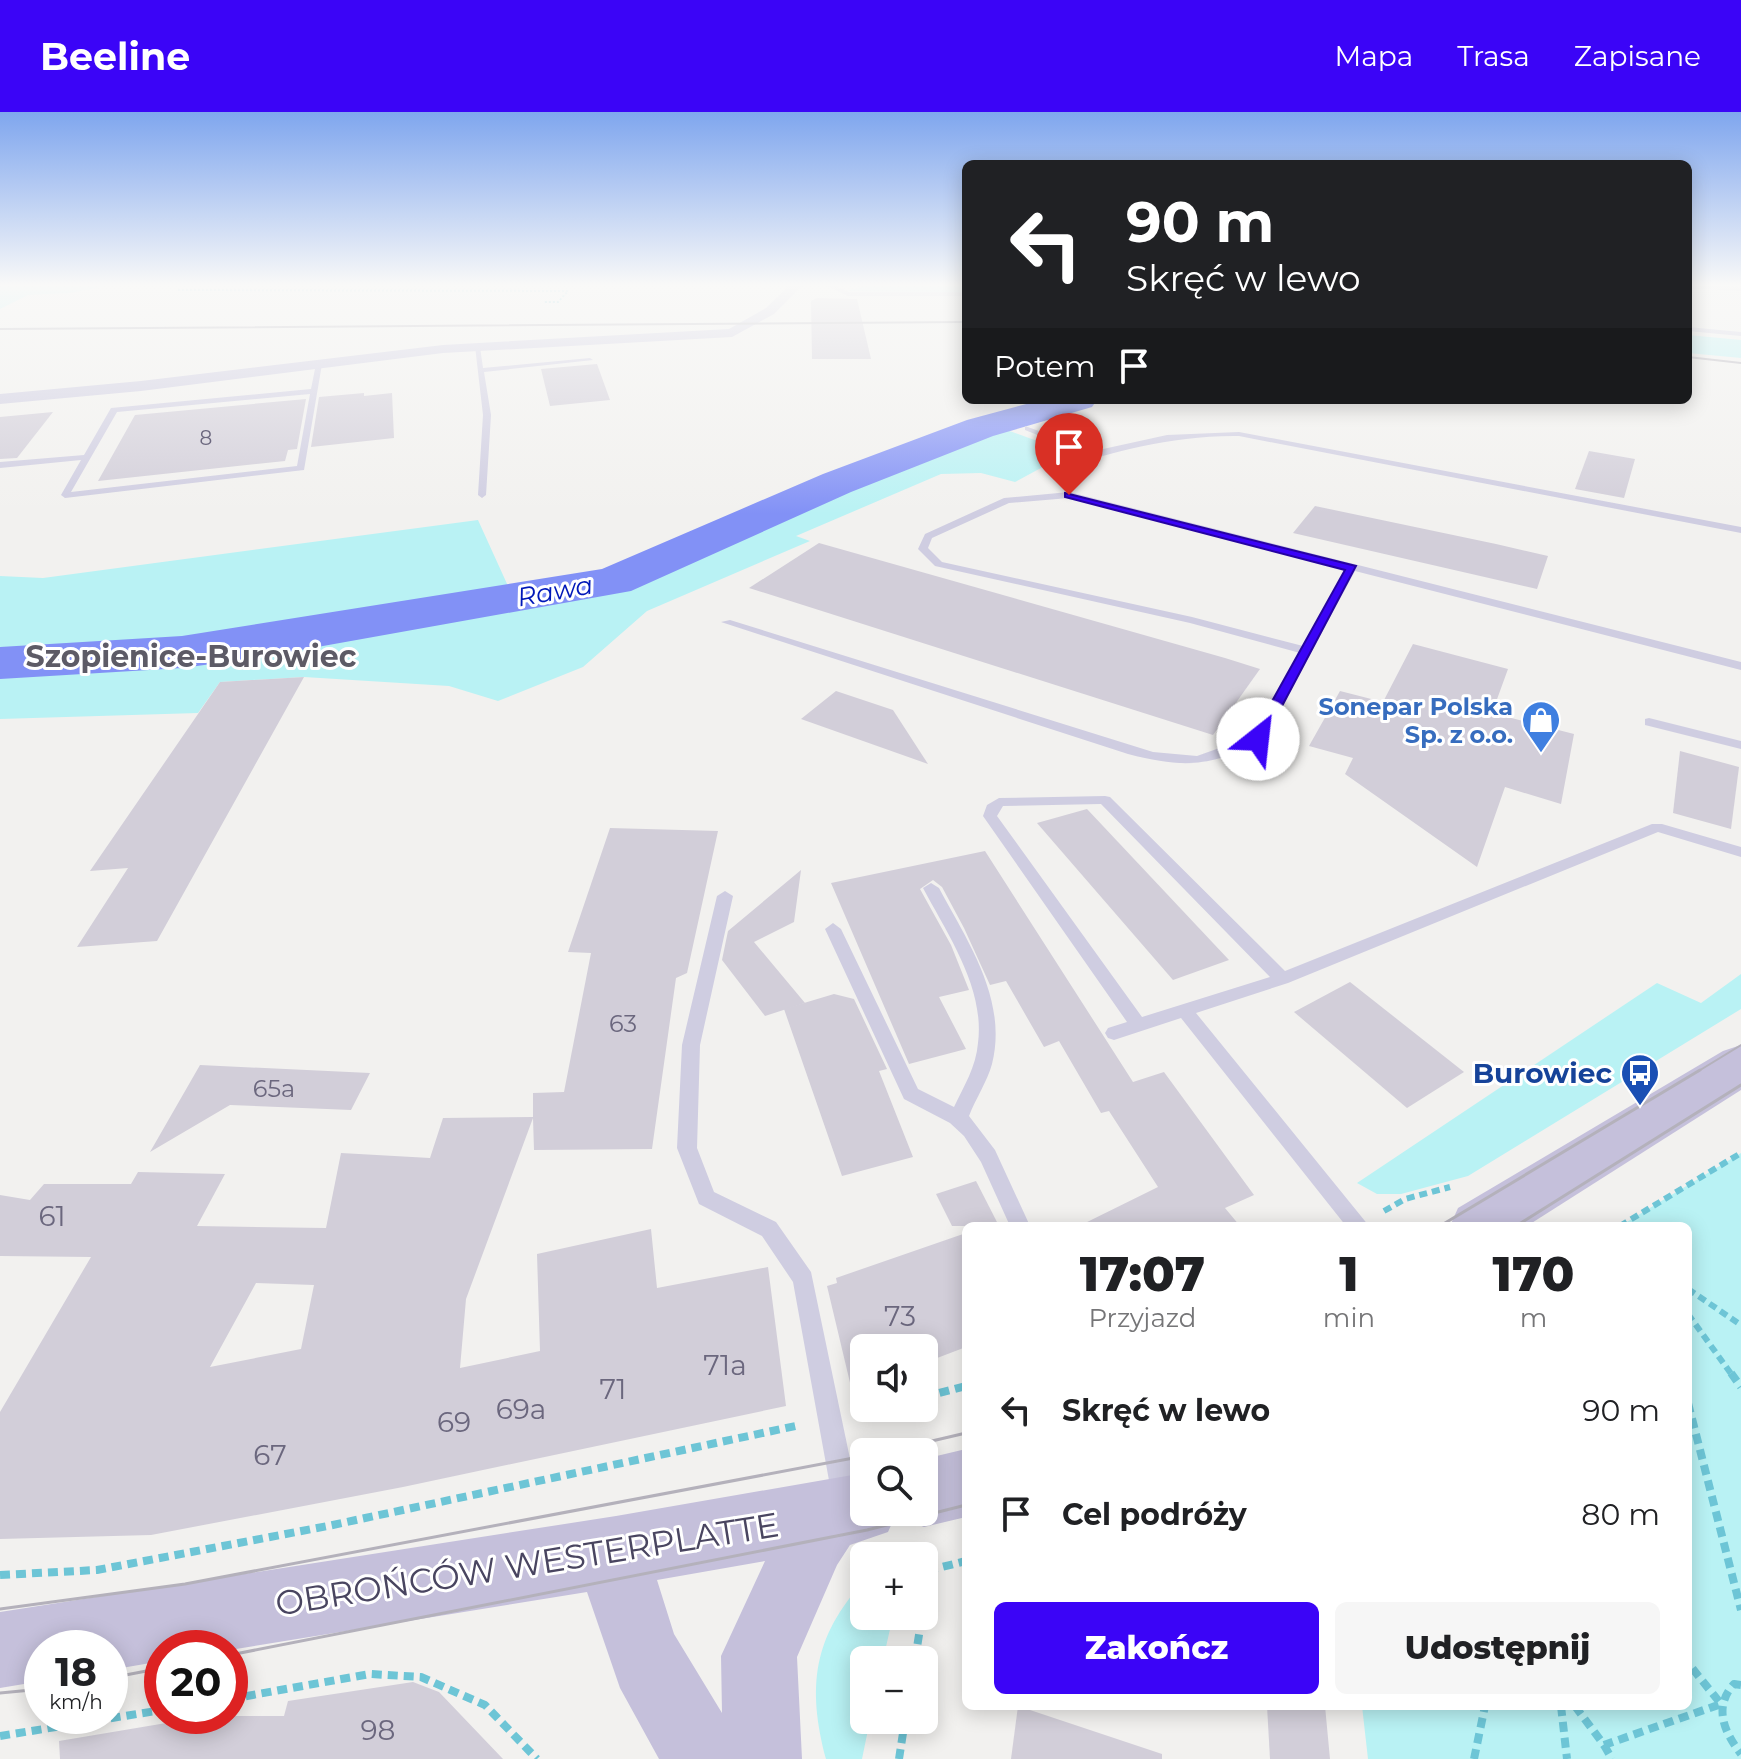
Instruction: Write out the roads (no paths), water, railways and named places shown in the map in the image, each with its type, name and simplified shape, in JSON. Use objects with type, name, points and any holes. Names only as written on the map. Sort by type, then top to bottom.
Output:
[{"type":"street","points":[[0,399],[357,360]]},
{"type":"street","points":[[1471,1205],[1741,1065]]},
{"type":"street","points":[[938,1490],[962,1484]]},
{"type":"street","points":[[762,1759],[759,1656],[812,1540],[847,1512]]},
{"type":"street","name":"OBROŃCÓW WESTERPLATTE","points":[[0,1650],[847,1512]]},
{"type":"street","points":[[616,1552],[623,1602],[665,1701],[706,1759]]},
{"type":"lane","points":[[479,360],[487,415],[482,495]]},
{"type":"lane","points":[[481,370],[590,360]]},
{"type":"lane","points":[[316,391],[114,410],[84,457],[65,495],[301,468],[316,391],[319,364]]},
{"type":"lane","points":[[1028,428],[1093,454]]},
{"type":"lane","points":[[1051,468],[1093,454],[1186,436],[1239,434],[1741,530]]},
{"type":"lane","points":[[0,465],[84,457]]},
{"type":"lane","points":[[1307,651],[1192,620],[939,564],[923,549],[928,536],[1007,500],[1069,495],[1741,666]]},
{"type":"lane","points":[[726,622],[1133,751],[1170,761],[1193,763],[1258,739],[1352,568]]},
{"type":"lane","points":[[1649,722],[1741,745]]},
{"type":"lane","points":[[1138,1025],[990,816],[992,808],[999,802],[1105,800],[1282,979]]},
{"type":"lane","points":[[1114,1033],[1282,979],[1657,827],[1741,852]]},
{"type":"lane","points":[[931,888],[980,988],[989,1019],[982,1066],[959,1117]]},
{"type":"lane","points":[[725,896],[691,1045],[687,1148],[706,1198],[769,1229],[803,1279],[847,1512]]},
{"type":"lane","points":[[833,929],[911,1094],[928,1107],[959,1117],[978,1139],[1018,1222]]},
{"type":"lane","points":[[1184,1010],[1364,1222]]},
{"type":"waterway","name":"Rawa","points":[[0,663],[182,652],[614,581],[837,483],[980,428],[1066,404]]},
{"type":"tram line","points":[[1697,1072],[1741,1045]]},
{"type":"tram line","points":[[1447,1222],[1700,1070]]},
{"type":"tram line","points":[[1522,1222],[1741,1085]]},
{"type":"tram line","points":[[938,1440],[962,1434]]},
{"type":"tram line","points":[[0,1609],[185,1584],[850,1459]]},
{"type":"tram line","points":[[248,1651],[867,1530],[962,1506]]},
{"type":"tram line","points":[[128,1675],[144,1671]]},
{"type":"tram line","points":[[0,1693],[24,1691]]},
{"type":"railway","points":[[1713,360],[1741,363]]},
{"type":"place","name":"Sonepar Polska Sp. z o.o.","points":[[1541,754]]},
{"type":"place","name":"Burowiec","points":[[1640,1107]]},
{"type":"district","name":"Szopienice-Burowiec","points":[[191,656]]}]
